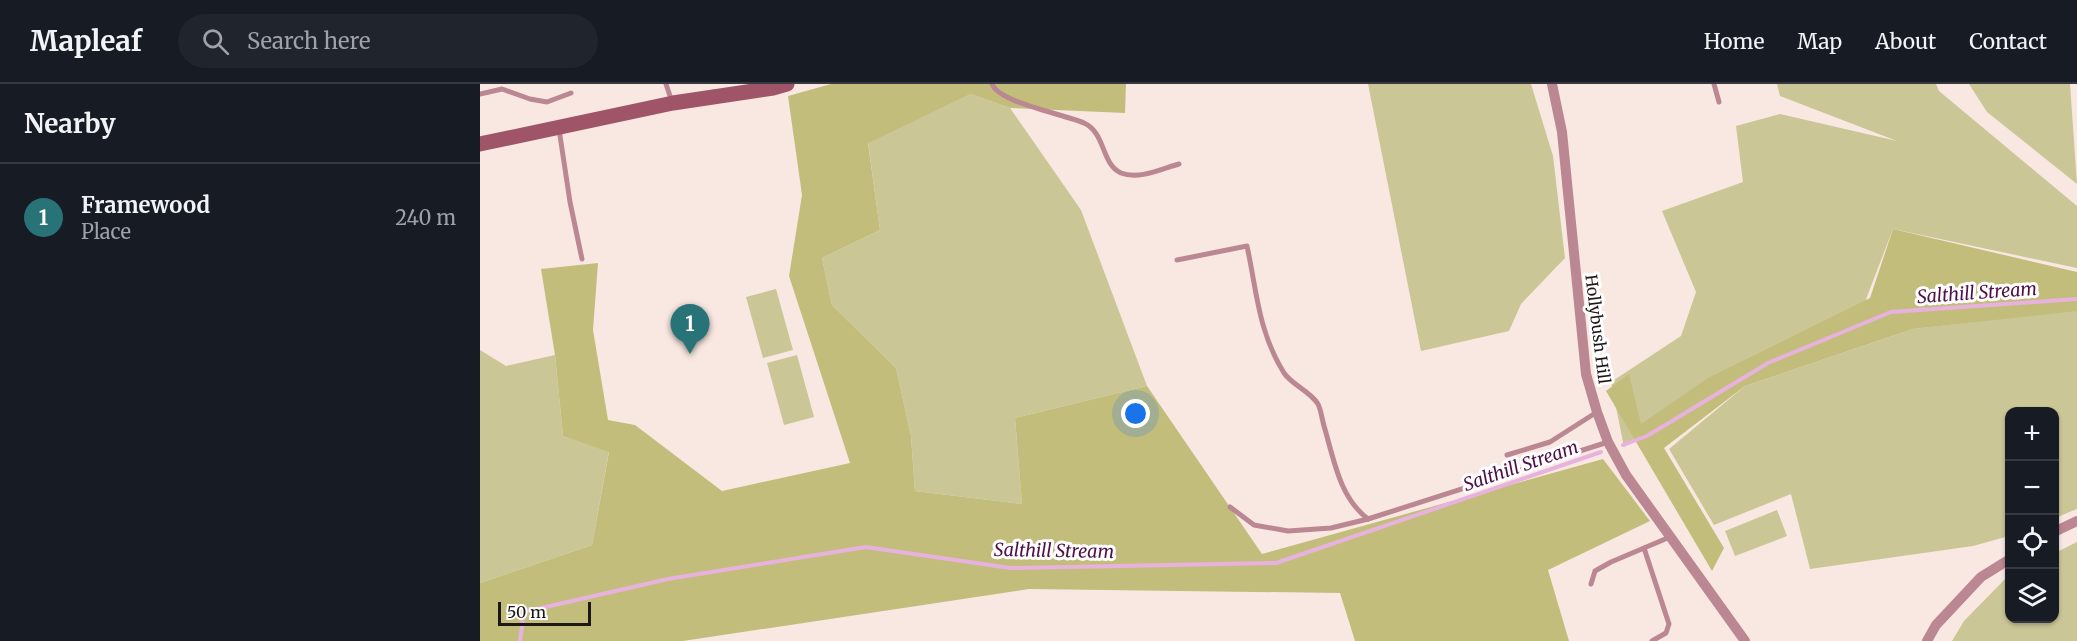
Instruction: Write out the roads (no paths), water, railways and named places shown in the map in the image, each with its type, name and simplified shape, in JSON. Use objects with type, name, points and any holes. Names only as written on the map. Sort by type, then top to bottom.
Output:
[{"type":"street","points":[[480,144],[743,88],[787,84]]},
{"type":"street","name":"Hollybush Hill","points":[[1552,84],[1562,132],[1586,374],[1597,412],[1608,442],[1626,475],[1745,641]]},
{"type":"street","points":[[2059,530],[2077,521]]},
{"type":"street","points":[[1927,641],[1936,625],[1981,577],[2005,562]]},
{"type":"lane","points":[[666,84],[672,103]]},
{"type":"lane","points":[[992,84],[994,89],[1010,99],[1085,123],[1097,132],[1114,169],[1123,174],[1139,176],[1179,164]]},
{"type":"lane","points":[[1714,84],[1719,102]]},
{"type":"lane","points":[[480,94],[502,89],[530,99],[547,102],[571,93]]},
{"type":"lane","points":[[558,127],[568,193],[582,259]]},
{"type":"lane","points":[[1177,260],[1247,246],[1258,309],[1272,353],[1286,376],[1317,402],[1339,479],[1356,510],[1368,519]]},
{"type":"lane","points":[[1507,455],[1550,442],[1597,412]]},
{"type":"lane","points":[[1230,507],[1254,525],[1288,531],[1331,528],[1368,519],[1608,442]]},
{"type":"lane","points":[[1591,584],[1594,570],[1671,537]]},
{"type":"lane","points":[[1644,548],[1669,624],[1666,633],[1652,641]]},
{"type":"waterway","name":"Salthill Stream","points":[[1623,445],[1647,436],[1768,363],[1891,312],[2077,299]]},
{"type":"waterway","name":"Salthill Stream","points":[[520,641],[524,612],[668,579],[866,547],[1010,568],[1276,563],[1601,452]]},
{"type":"place","name":"Framewood","points":[[690,354]]}]
